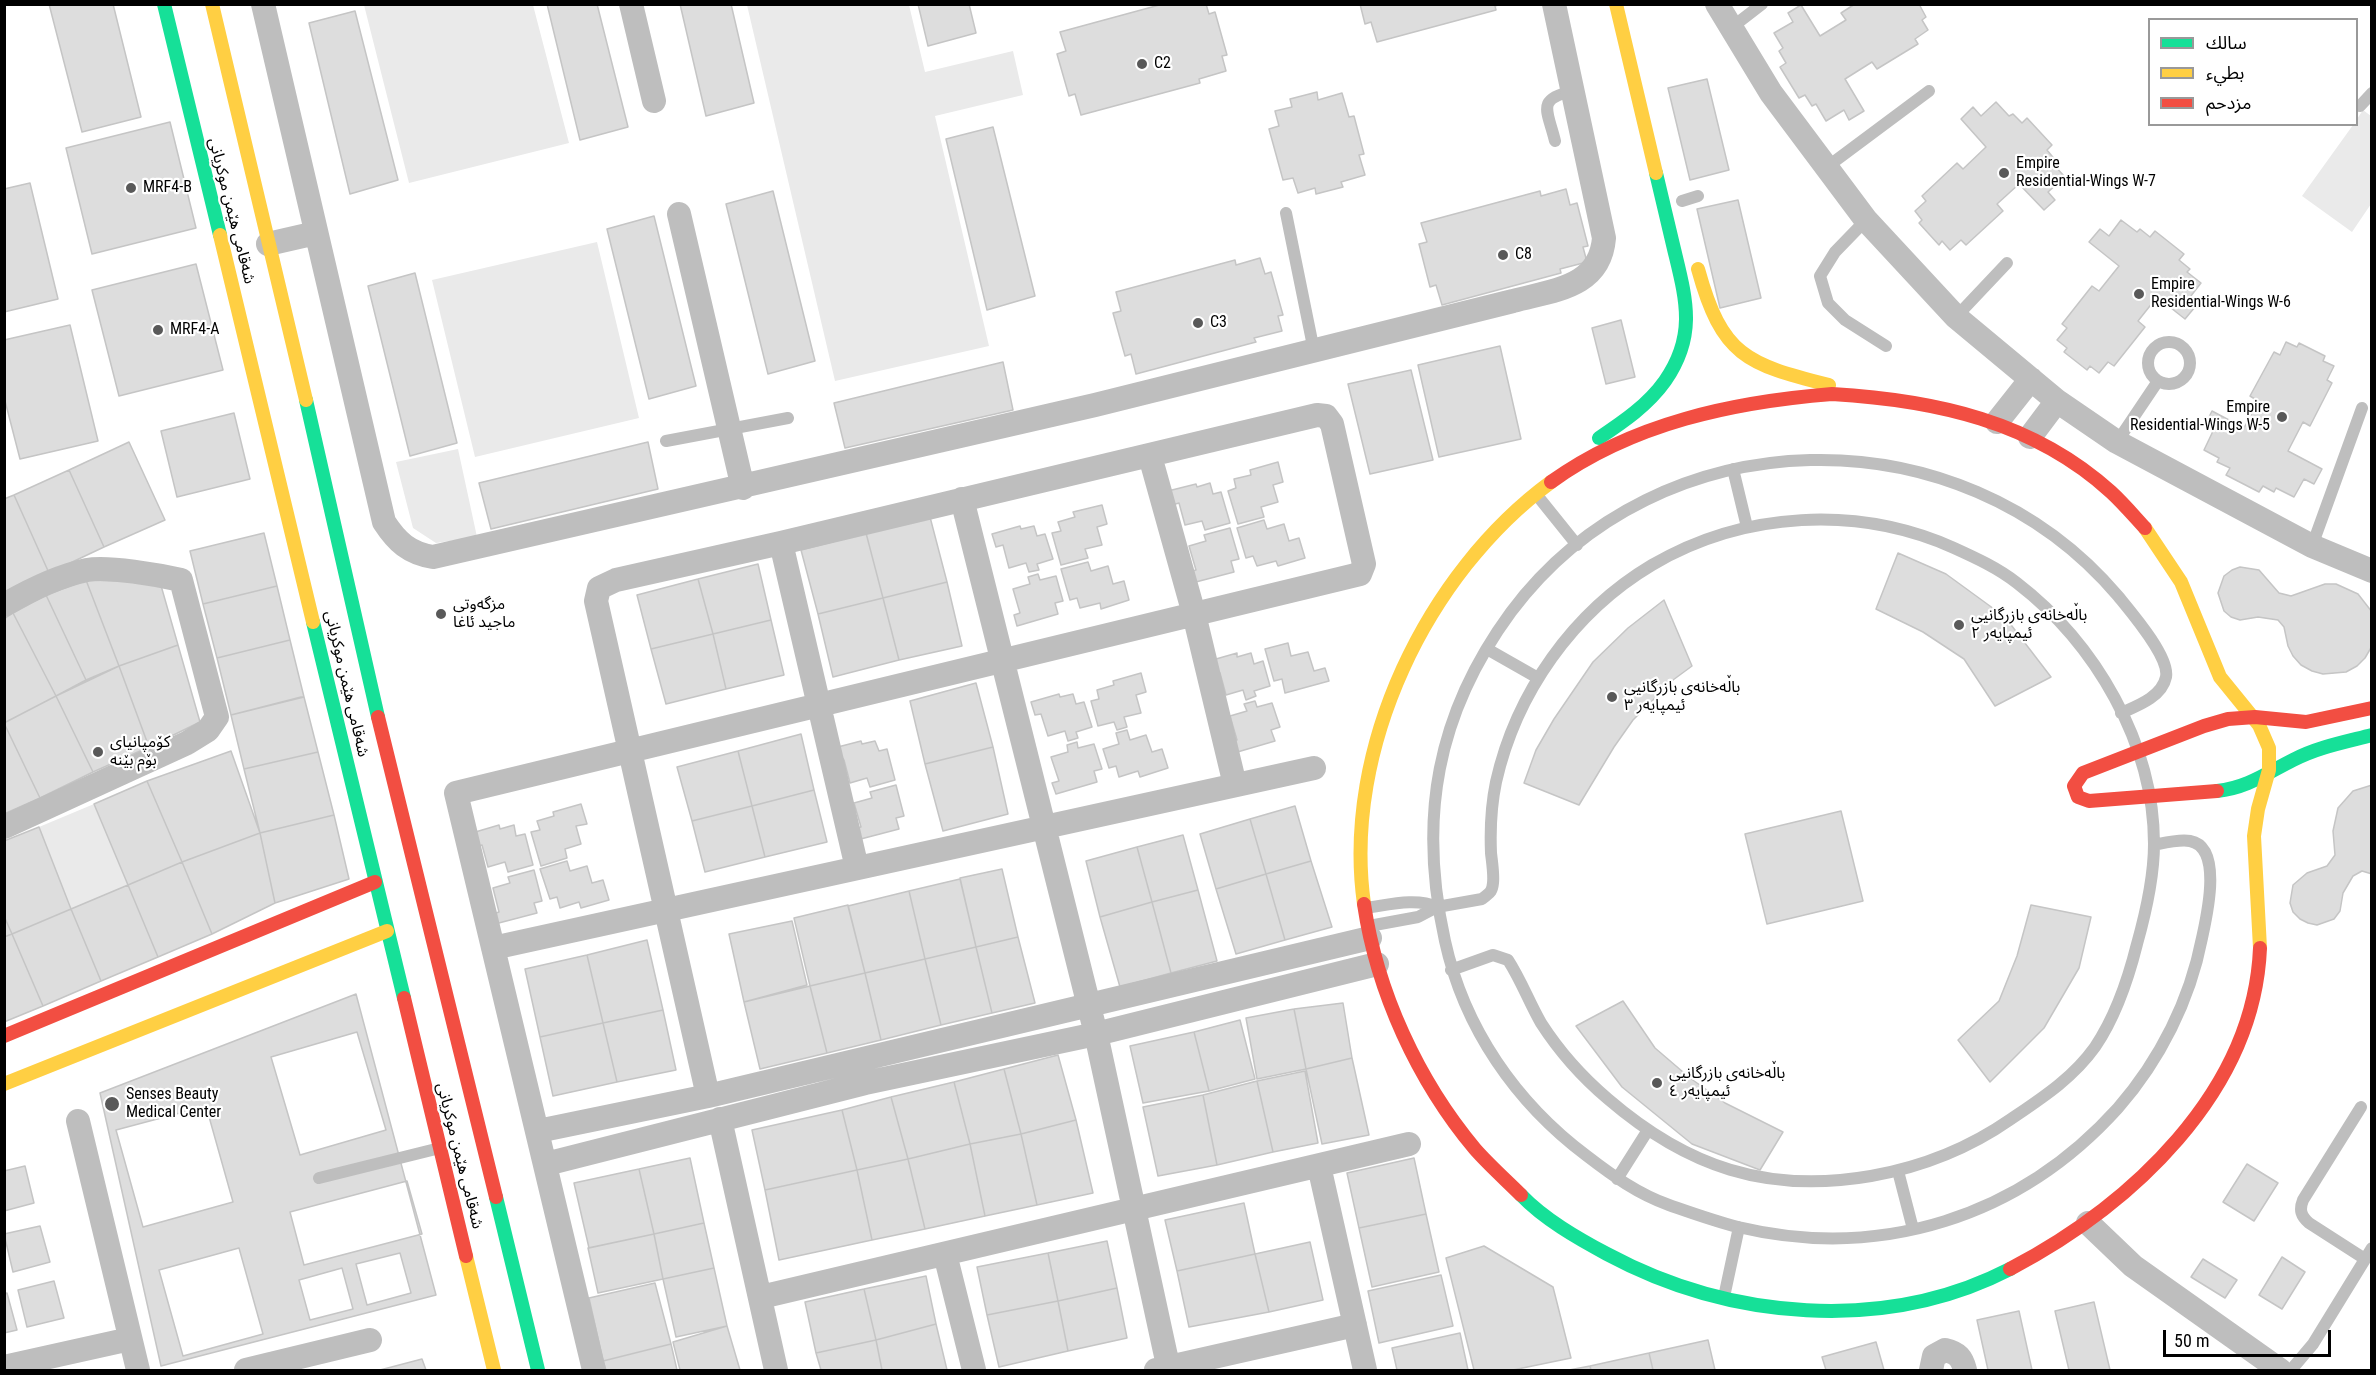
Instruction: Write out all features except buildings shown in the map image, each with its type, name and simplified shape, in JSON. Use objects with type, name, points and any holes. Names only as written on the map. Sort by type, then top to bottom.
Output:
[{"type":"street","name":"شەقامی هێمن موکریانی","points":[[164,4],[311,586],[375,882],[494,1371]]},
{"type":"street","name":"شەقامی هێمن موکریانی","points":[[212,4],[334,517],[342,581],[359,637],[538,1371]]},
{"type":"street","points":[[263,4],[384,522],[404,548],[419,555],[433,557],[743,488],[1095,405],[1576,283],[1587,275],[1603,253],[1604,237],[1554,4]]},
{"type":"street","points":[[631,4],[654,101]]},
{"type":"street","points":[[1616,4],[1687,302],[1687,334],[1677,364],[1659,389],[1627,418],[1574,454],[1538,492],[1490,535],[1467,564],[1424,630],[1391,693],[1371,753],[1364,795],[1360,852],[1369,932],[1384,989],[1411,1052],[1427,1082],[1464,1137],[1508,1186],[1564,1230],[1594,1249],[1659,1279],[1755,1306],[1807,1311],[1852,1311],[1918,1301],[1950,1292],[2014,1266],[2047,1250],[2088,1223],[2135,1185],[2184,1132],[2220,1080],[2244,1031],[2258,972],[2260,939],[2254,828],[2261,796],[2269,774],[2268,744],[2255,717],[2241,706],[2221,680],[2190,600],[2177,574],[2145,527],[2125,505],[2093,477],[2030,437],[1998,422],[1940,405],[1865,394],[1777,372],[1762,366],[1736,348],[1724,335],[1707,305],[1695,256]]},
{"type":"street","points":[[1716,4],[1771,93],[1866,220],[1956,317],[2057,401],[2117,441],[2312,546],[2372,570]]},
{"type":"street","points":[[679,214],[743,488]]},
{"type":"street","points":[[268,244],[316,233]]},
{"type":"street","points":[[1998,422],[2031,379]]},
{"type":"street","points":[[1538,492],[1573,467],[1608,449],[1683,418],[1754,401],[1784,397],[1865,394]]},
{"type":"street","points":[[2030,437],[2057,401]]},
{"type":"street","points":[[594,1371],[456,793],[629,749],[1360,574],[1364,564],[1332,424],[1326,416],[1317,415],[616,580],[599,588],[596,602],[629,749],[708,1096]]},
{"type":"street","points":[[1150,456],[1194,614],[1235,786]]},
{"type":"street","points":[[962,499],[1096,1034],[1134,1209],[1164,1370],[1355,1325]]},
{"type":"street","points":[[781,543],[857,868]]},
{"type":"street","points":[[4,604],[31,589],[88,569],[145,573],[181,580],[217,717],[208,730],[187,743],[4,827]]},
{"type":"street","points":[[2372,708],[2306,722],[2242,717],[2214,723],[2077,777],[2073,783],[2073,790],[2082,800],[2150,798],[2225,790],[2269,774],[2323,747],[2372,735]]},
{"type":"street","points":[[494,948],[1314,768]]},
{"type":"street","points":[[4,1036],[375,882]]},
{"type":"street","points":[[4,1084],[387,931]]},
{"type":"street","points":[[538,1131],[708,1096],[1303,955],[1369,932]]},
{"type":"street","points":[[1303,955],[1308,981]]},
{"type":"street","points":[[546,1164],[865,1083],[1096,1034],[1377,964]]},
{"type":"street","points":[[720,1119],[776,1371]]},
{"type":"street","points":[[78,1121],[138,1371]]},
{"type":"street","points":[[761,1298],[1409,1144]]},
{"type":"street","points":[[1319,1166],[1365,1371]]},
{"type":"street","points":[[2088,1223],[2142,1273],[2280,1371]]},
{"type":"street","points":[[945,1254],[974,1371]]},
{"type":"street","points":[[4,1367],[130,1339]]},
{"type":"street","points":[[246,1371],[370,1340]]},
{"type":"street","points":[[1931,1371],[1934,1356],[1945,1350],[1955,1352],[1962,1359],[1965,1371]]},
{"type":"lane","points":[[1731,28],[1762,4]]},
{"type":"lane","points":[[1555,141],[1547,105],[1549,99],[1555,95],[1573,91]]},
{"type":"lane","points":[[1827,167],[1929,92]]},
{"type":"lane","points":[[2361,106],[2372,93]]},
{"type":"lane","points":[[1682,201],[1698,196]]},
{"type":"lane","points":[[1286,213],[1314,351]]},
{"type":"lane","points":[[1866,220],[1835,252],[1820,276],[1828,303],[1845,320],[1886,346]]},
{"type":"lane","points":[[1956,317],[2007,263]]},
{"type":"lane","points":[[2117,441],[2158,381]]},
{"type":"lane","points":[[2312,546],[2362,408]]},
{"type":"lane","points":[[666,441],[788,418]]},
{"type":"lane","points":[[2121,713],[2139,705],[2162,687],[2166,674],[2164,662],[2132,613],[2108,584],[2081,558],[2029,517],[1955,483],[1881,464],[1844,460],[1807,460],[1733,469],[1663,492],[1630,509],[1577,545],[1541,577],[1517,605],[1487,649],[1460,700],[1438,772],[1433,808],[1432,843],[1437,907],[1451,970],[1466,1007],[1488,1050],[1514,1087],[1568,1143],[1617,1179],[1652,1198],[1739,1227],[1778,1234],[1829,1237],[1876,1235],[1947,1223],[1981,1209],[2046,1173],[2102,1125],[2149,1067],[2180,1010],[2196,966],[2209,893],[2210,865],[2204,849],[2198,843],[2189,841],[2154,845]]},
{"type":"lane","points":[[1733,469],[1747,527]]},
{"type":"lane","points":[[1538,492],[1577,545]]},
{"type":"lane","points":[[1369,932],[1418,917],[1437,907],[1482,899],[1492,890],[1491,815],[1496,783],[1515,722],[1538,678],[1570,634],[1594,608],[1621,586],[1650,566],[1681,550],[1747,527],[1805,520],[1851,520],[1886,525],[1930,537],[1973,556],[2015,581],[2065,627],[2106,682],[2139,752],[2150,798],[2154,845],[2145,916],[2127,982],[2096,1044],[2075,1072],[2051,1092],[1982,1138],[1962,1149],[1898,1171],[1830,1182],[1769,1180],[1713,1164],[1677,1149],[1606,1098],[1558,1048],[1541,1022],[1508,960],[1493,956],[1451,970]]},
{"type":"lane","points":[[1487,649],[1538,678]]},
{"type":"lane","points":[[1365,908],[1415,902],[1437,907]]},
{"type":"lane","points":[[2361,1107],[2302,1200],[2300,1208],[2302,1217],[2309,1223],[2365,1259]]},
{"type":"lane","points":[[1617,1179],[1648,1130]]},
{"type":"lane","points":[[319,1178],[440,1148]]},
{"type":"lane","points":[[1898,1171],[1912,1229]]},
{"type":"lane","points":[[1724,1299],[1739,1227]]},
{"type":"lane","points":[[2291,1371],[2313,1344],[2372,1248]]},
{"type":"shaded area","points":[[364,5],[533,5],[569,143],[409,183]]},
{"type":"shaded area","points":[[747,5],[909,5],[925,72],[1013,51],[1023,95],[935,116],[989,346],[835,381]]},
{"type":"shaded area","points":[[2363,110],[2371,116],[2371,204],[2352,232],[2302,196],[2352,126],[2358,126],[2358,118]]},
{"type":"shaded area","points":[[597,242],[639,418],[475,457],[432,280]]},
{"type":"shaded area","points":[[458,449],[477,537],[436,543],[413,528],[396,462]]},
{"type":"shaded area","points":[[94,804],[128,885],[71,909],[39,827]]},
{"type":"traffic: fast","points":[[164,4],[220,235]]},
{"type":"traffic: fast","points":[[1599,438],[1651,398],[1665,381],[1682,348],[1685,332],[1685,301],[1656,173]]},
{"type":"traffic: fast","points":[[306,400],[378,717]]},
{"type":"traffic: fast","points":[[313,622],[404,998]]},
{"type":"traffic: fast","points":[[2217,791],[2238,787],[2312,752],[2372,735]]},
{"type":"traffic: fast","points":[[1521,1195],[1550,1220],[1573,1235],[1654,1276],[1703,1293],[1754,1304],[1807,1310],[1859,1310],[1911,1303],[1961,1290],[2010,1269]]},
{"type":"traffic: fast","points":[[496,1197],[538,1370]]},
{"type":"traffic: slow","points":[[212,4],[306,400]]},
{"type":"traffic: slow","points":[[1616,4],[1656,173]]},
{"type":"traffic: slow","points":[[220,235],[313,622]]},
{"type":"traffic: slow","points":[[1698,269],[1717,321],[1741,352],[1777,370],[1829,385]]},
{"type":"traffic: slow","points":[[1364,904],[1361,845],[1366,785],[1381,726],[1403,669],[1432,615],[1466,565],[1506,520],[1551,482]]},
{"type":"traffic: slow","points":[[2145,528],[2181,582],[2220,677],[2259,725],[2269,748],[2269,770],[2258,809],[2254,836],[2260,948]]},
{"type":"traffic: slow","points":[[4,1084],[387,931]]},
{"type":"traffic: slow","points":[[466,1256],[494,1370]]},
{"type":"traffic: jam","points":[[1832,394],[1908,402],[1945,409],[2015,431],[2081,468],[2111,492],[2145,528]]},
{"type":"traffic: jam","points":[[1551,482],[1616,444],[1685,419],[1758,403],[1832,394]]},
{"type":"traffic: jam","points":[[2217,791],[2089,801],[2078,797],[2074,786],[2083,773],[2204,726],[2228,719],[2255,717],[2306,722],[2372,708]]},
{"type":"traffic: jam","points":[[378,717],[496,1197]]},
{"type":"traffic: jam","points":[[4,1036],[375,882]]},
{"type":"traffic: jam","points":[[1364,904],[1379,970],[1403,1034],[1418,1065],[1454,1123],[1475,1149],[1521,1195]]},
{"type":"traffic: jam","points":[[2010,1269],[2055,1243],[2099,1213],[2140,1178],[2178,1139],[2210,1097],[2235,1050],[2252,1001],[2260,948]]},
{"type":"traffic: jam","points":[[404,998],[466,1256]]},
{"type":"place","name":"C2","points":[[1142,64]]},
{"type":"place","name":"Empire Residential-Wings W-7","points":[[2004,173]]},
{"type":"place","name":"MRF4-B","points":[[131,188]]},
{"type":"place","name":"C8","points":[[1503,255]]},
{"type":"place","name":"Empire Residential-Wings W-6","points":[[2139,294]]},
{"type":"place","name":"C3","points":[[1198,323]]},
{"type":"place","name":"MRF4-A","points":[[158,330]]},
{"type":"place","name":"Empire Residential-Wings W-5","points":[[2282,417]]},
{"type":"place","name":"مزگەوتی ماجید ئاغا","points":[[441,614]]},
{"type":"place","name":"باڵەخانەی بازرگانیی ئیمپایەر ٢","points":[[1959,625]]},
{"type":"place","name":"باڵەخانەی بازرگانیی ئیمپایەر ٣","points":[[1612,697]]},
{"type":"place","name":"کۆمپانیای بۆم بێنە","points":[[98,752]]},
{"type":"place","name":"باڵەخانەی بازرگانیی ئیمپایەر ٤","points":[[1657,1083]]},
{"type":"place","name":"Senses Beauty Medical Center","points":[[112,1104]]}]
